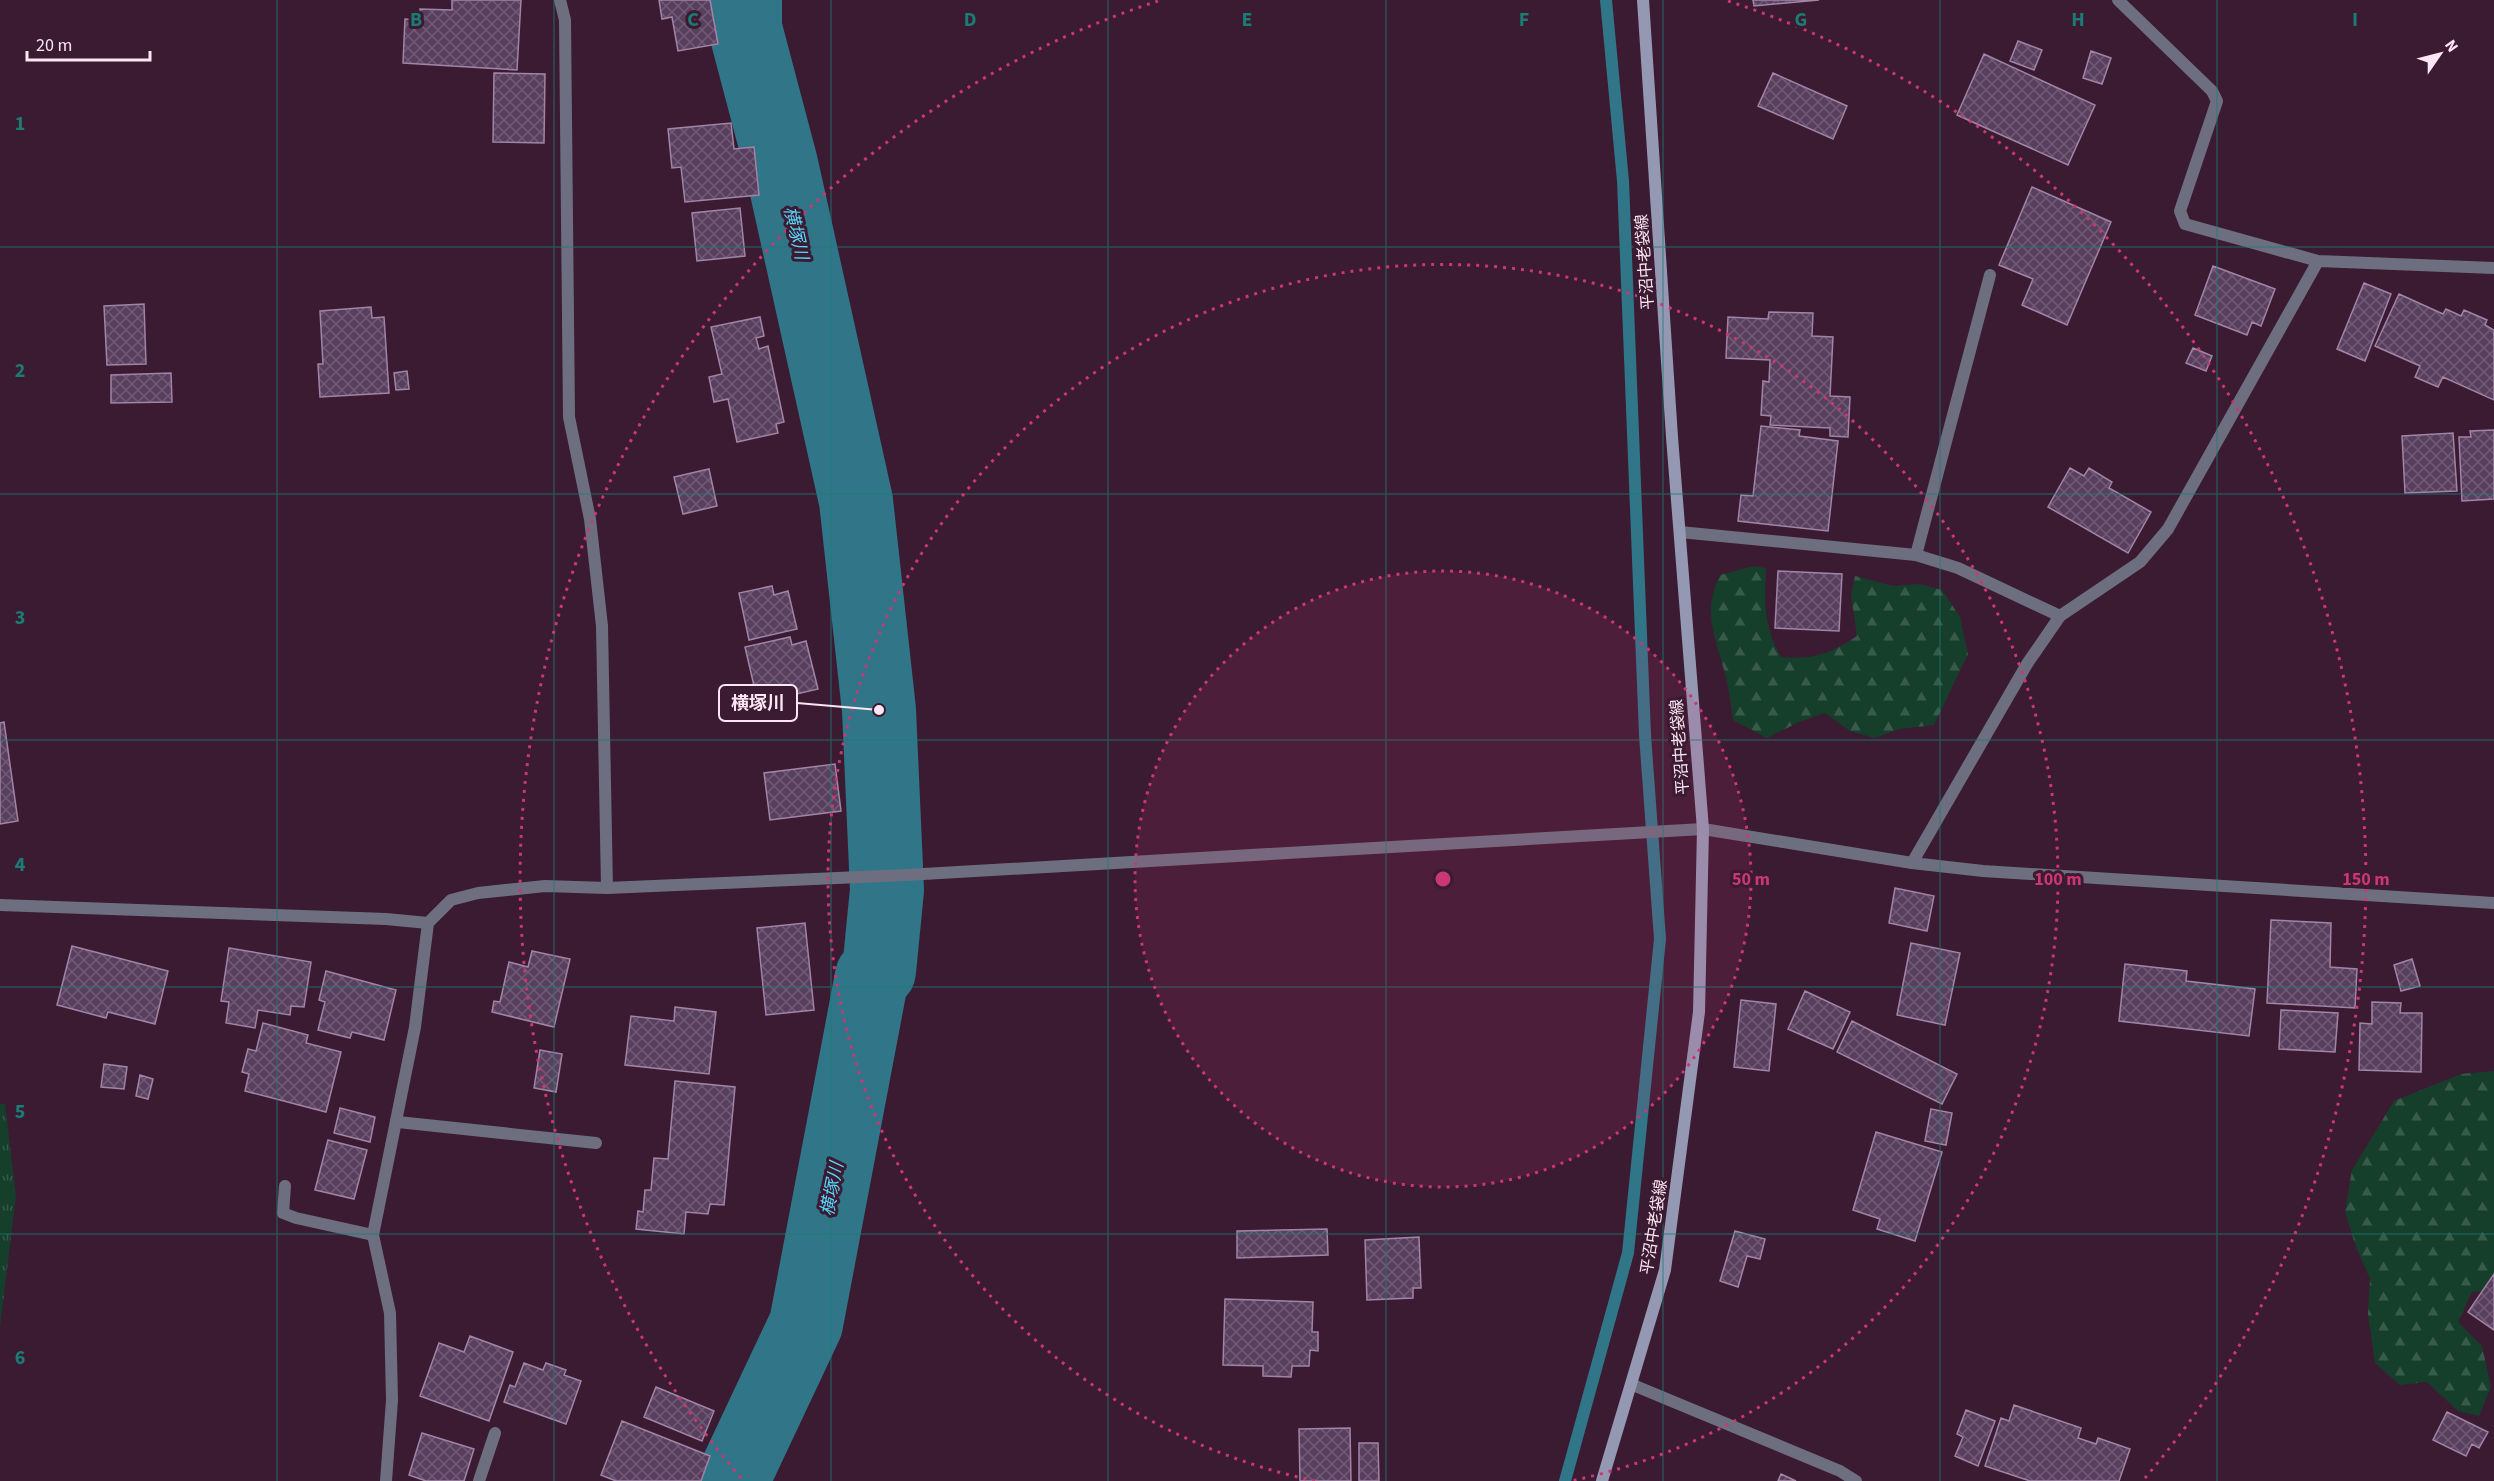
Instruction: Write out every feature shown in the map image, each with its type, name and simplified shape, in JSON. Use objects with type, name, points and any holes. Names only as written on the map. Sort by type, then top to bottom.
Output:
[{"type":"main road","name":"平沼中老袋線","points":[[1602,1481],[1665,1270],[1699,1012],[1702,829],[1643,0]]},
{"type":"street","points":[[560,0],[565,20],[569,417],[590,519],[602,626],[607,888]]},
{"type":"street","points":[[2118,0],[2212,91],[2217,101],[2180,212],[2185,224],[2318,261],[2494,268]]},
{"type":"street","points":[[1912,863],[2028,664],[2060,616],[2140,562],[2168,529],[2318,261]]},
{"type":"street","points":[[1916,555],[1990,275]]},
{"type":"street","points":[[1680,532],[1916,555],[1958,568],[2060,616]]},
{"type":"street","points":[[386,1481],[392,1400],[390,1313],[373,1235],[398,1122],[415,1027],[428,923],[450,900],[478,893],[545,886],[607,888],[918,875],[1702,829],[1912,863],[2061,877],[2494,903]]},
{"type":"street","points":[[0,905],[386,919],[428,923]]},
{"type":"street","points":[[398,1122],[596,1143]]},
{"type":"street","points":[[285,1186],[283,1213],[373,1235]]},
{"type":"street","points":[[1632,1385],[1840,1471],[1856,1481]]},
{"type":"street","points":[[479,1481],[495,1434]]},
{"type":"green space","points":[[1754,566],[1766,568],[1766,614],[1771,636],[1781,657],[1802,658],[1821,654],[1857,636],[1851,595],[1855,576],[1893,586],[1919,584],[1942,590],[1960,617],[1968,654],[1934,725],[1899,729],[1875,738],[1850,731],[1825,713],[1799,722],[1767,738],[1733,720],[1727,682],[1713,629],[1711,603],[1720,575]]},
{"type":"green space","points":[[2494,1071],[2494,1290],[2472,1292],[2458,1322],[2482,1346],[2491,1387],[2479,1416],[2458,1411],[2427,1382],[2400,1385],[2375,1363],[2368,1314],[2370,1279],[2356,1247],[2345,1212],[2352,1170],[2394,1101],[2461,1074]]},
{"type":"green space","points":[[0,1104],[5,1104],[16,1196],[0,1327]]},
{"type":"building","points":[[452,0],[521,0],[517,70],[403,63],[405,19],[420,20],[420,9],[452,10]]},
{"type":"building","points":[[659,0],[710,0],[718,44],[678,51],[672,17],[662,19]]},
{"type":"building","points":[[1753,0],[1819,0],[1754,6]]},
{"type":"building","points":[[2018,41],[2042,50],[2034,70],[2010,61]]},
{"type":"building","points":[[2091,51],[2111,58],[2102,84],[2083,78]]},
{"type":"building","points":[[1984,54],[2095,105],[2068,165],[1957,115]]},
{"type":"building","points":[[494,73],[545,74],[544,143],[493,142]]},
{"type":"building","points":[[1773,73],[1847,106],[1833,139],[1758,106]]},
{"type":"building","points":[[731,123],[734,149],[754,147],[759,195],[685,202],[681,167],[672,168],[668,129]]},
{"type":"building","points":[[2032,187],[2111,222],[2067,325],[2022,305],[2033,279],[1999,265]]},
{"type":"building","points":[[740,208],[745,256],[697,261],[692,213]]},
{"type":"building","points":[[2213,266],[2275,289],[2261,326],[2252,322],[2247,335],[2195,315]]},
{"type":"building","points":[[2364,283],[2391,294],[2365,361],[2337,349]]},
{"type":"building","points":[[2399,294],[2443,314],[2446,309],[2461,316],[2464,310],[2487,320],[2485,325],[2494,330],[2494,400],[2443,377],[2438,387],[2415,377],[2420,366],[2375,346]]},
{"type":"building","points":[[144,304],[146,364],[107,365],[104,306]]},
{"type":"building","points":[[371,307],[372,318],[384,317],[389,393],[320,397],[318,364],[323,364],[320,311]]},
{"type":"building","points":[[1769,312],[1813,313],[1812,336],[1833,337],[1830,396],[1850,397],[1848,437],[1830,436],[1830,428],[1770,425],[1771,416],[1761,415],[1763,381],[1769,382],[1770,360],[1726,358],[1728,317],[1768,319]]},
{"type":"building","points":[[760,317],[764,336],[756,338],[759,349],[768,346],[784,422],[776,424],[778,433],[737,442],[728,399],[714,402],[709,377],[722,374],[711,327]]},
{"type":"building","points":[[2193,348],[2212,356],[2206,371],[2186,363]]},
{"type":"building","points":[[407,371],[409,389],[396,390],[394,373]]},
{"type":"building","points":[[171,373],[172,402],[111,403],[111,375]]},
{"type":"building","points":[[1761,426],[1800,430],[1799,436],[1838,441],[1828,531],[1738,521],[1741,495],[1753,496]]},
{"type":"building","points":[[2494,430],[2494,499],[2462,501],[2459,437],[2471,437],[2470,431]]},
{"type":"building","points":[[2453,433],[2457,491],[2405,493],[2402,436]]},
{"type":"building","points":[[2070,468],[2084,476],[2089,468],[2112,482],[2109,488],[2151,512],[2128,553],[2048,507]]},
{"type":"building","points":[[709,469],[717,506],[683,514],[674,477]]},
{"type":"building","points":[[1778,571],[1842,574],[1839,631],[1775,628]]},
{"type":"building","points":[[772,586],[774,595],[788,591],[797,629],[749,640],[739,593]]},
{"type":"building","points":[[790,637],[792,645],[806,641],[818,689],[758,703],[745,647]]},
{"type":"building","points":[[4,722],[18,821],[0,824],[0,723]]},
{"type":"building","points":[[835,764],[841,811],[770,820],[764,773]]},
{"type":"building","points":[[1895,888],[1934,896],[1927,931],[1889,923]]},
{"type":"building","points":[[2271,920],[2331,923],[2330,967],[2357,969],[2355,1008],[2267,1003]]},
{"type":"building","points":[[805,923],[814,1010],[766,1015],[757,928]]},
{"type":"building","points":[[1911,943],[1960,953],[1945,1025],[1897,1015]]},
{"type":"building","points":[[72,946],[168,971],[155,1024],[108,1012],[106,1018],[57,1005]]},
{"type":"building","points":[[229,948],[311,962],[304,1007],[291,1006],[290,1015],[258,1010],[255,1028],[226,1023],[229,1002],[221,1001]]},
{"type":"building","points":[[532,951],[570,959],[554,1027],[492,1012],[494,1001],[500,1002],[509,962],[528,967]]},
{"type":"building","points":[[2412,959],[2420,986],[2401,991],[2394,965]]},
{"type":"building","points":[[2125,964],[2187,971],[2186,981],[2255,989],[2249,1036],[2119,1021]]},
{"type":"building","points":[[326,971],[396,990],[384,1040],[352,1032],[350,1038],[318,1030],[325,1002],[319,1000]]},
{"type":"building","points":[[1805,991],[1850,1012],[1833,1049],[1788,1029]]},
{"type":"building","points":[[1741,1000],[1776,1004],[1769,1071],[1734,1067]]},
{"type":"building","points":[[2372,1002],[2401,1003],[2400,1013],[2422,1013],[2421,1072],[2359,1070],[2360,1023],[2372,1024]]},
{"type":"building","points":[[675,1007],[716,1012],[709,1074],[625,1065],[631,1016],[674,1021]]},
{"type":"building","points":[[2281,1010],[2338,1013],[2335,1052],[2279,1049]]},
{"type":"building","points":[[1852,1021],[1957,1074],[1942,1104],[1837,1052]]},
{"type":"building","points":[[263,1023],[308,1035],[306,1043],[341,1052],[326,1112],[245,1091],[249,1074],[242,1072],[248,1049],[256,1051]]},
{"type":"building","points":[[540,1050],[562,1054],[556,1092],[534,1088]]},
{"type":"building","points":[[104,1064],[127,1067],[124,1089],[101,1087]]},
{"type":"building","points":[[140,1075],[153,1079],[148,1099],[136,1096]]},
{"type":"building","points":[[675,1081],[735,1087],[724,1205],[710,1204],[708,1214],[686,1212],[684,1234],[636,1229],[638,1211],[643,1212],[645,1190],[651,1190],[654,1158],[668,1159]]},
{"type":"building","points":[[340,1108],[375,1117],[370,1142],[334,1133]]},
{"type":"building","points":[[1931,1109],[1952,1113],[1946,1145],[1925,1141]]},
{"type":"building","points":[[1876,1132],[1942,1152],[1915,1241],[1877,1229],[1880,1219],[1853,1210]]},
{"type":"building","points":[[328,1140],[367,1150],[354,1199],[315,1190]]},
{"type":"building","points":[[1327,1229],[1328,1255],[1237,1258],[1237,1231]]},
{"type":"building","points":[[1735,1231],[1765,1239],[1760,1259],[1747,1256],[1738,1287],[1720,1281]]},
{"type":"building","points":[[1419,1237],[1421,1288],[1413,1288],[1413,1298],[1367,1300],[1365,1240]]},
{"type":"building","points":[[2494,1274],[2494,1330],[2468,1312]]},
{"type":"building","points":[[1225,1299],[1313,1302],[1312,1332],[1318,1332],[1318,1351],[1310,1350],[1309,1366],[1292,1366],[1291,1377],[1263,1376],[1263,1366],[1223,1365]]},
{"type":"building","points":[[470,1336],[513,1352],[489,1421],[420,1396],[439,1343],[464,1352]]},
{"type":"building","points":[[524,1363],[543,1370],[546,1363],[566,1370],[564,1375],[581,1381],[566,1424],[504,1402],[510,1385],[515,1387]]},
{"type":"building","points":[[656,1387],[714,1411],[702,1441],[644,1417]]},
{"type":"building","points":[[2014,1405],[2081,1428],[2078,1438],[2096,1444],[2098,1438],[2130,1449],[2119,1481],[2030,1481],[1985,1466],[2001,1418],[2009,1421]]},
{"type":"building","points":[[1966,1410],[1995,1421],[1978,1466],[1955,1456],[1963,1437],[1957,1434]]},
{"type":"building","points":[[2447,1412],[2488,1432],[2479,1448],[2472,1444],[2466,1456],[2433,1440]]},
{"type":"building","points":[[622,1421],[710,1456],[701,1481],[616,1481],[601,1475]]},
{"type":"building","points":[[1350,1428],[1351,1481],[1300,1481],[1299,1429]]},
{"type":"building","points":[[422,1433],[474,1449],[464,1481],[426,1481],[409,1475]]},
{"type":"building","points":[[1359,1443],[1378,1443],[1379,1481],[1359,1481]]},
{"type":"building","points":[[1781,1474],[1796,1481],[1778,1481]]},
{"type":"waterway","name":"横塚川","points":[[732,1481],[806,1324],[872,976],[879,971],[887,890],[879,710],[856,501],[781,164],[745,28],[745,0]]},
{"type":"waterway","points":[[1565,1481],[1628,1253],[1660,939],[1645,735],[1623,181],[1606,0]]},
{"type":"place","name":"横塚川","points":[[879,710]]}]
